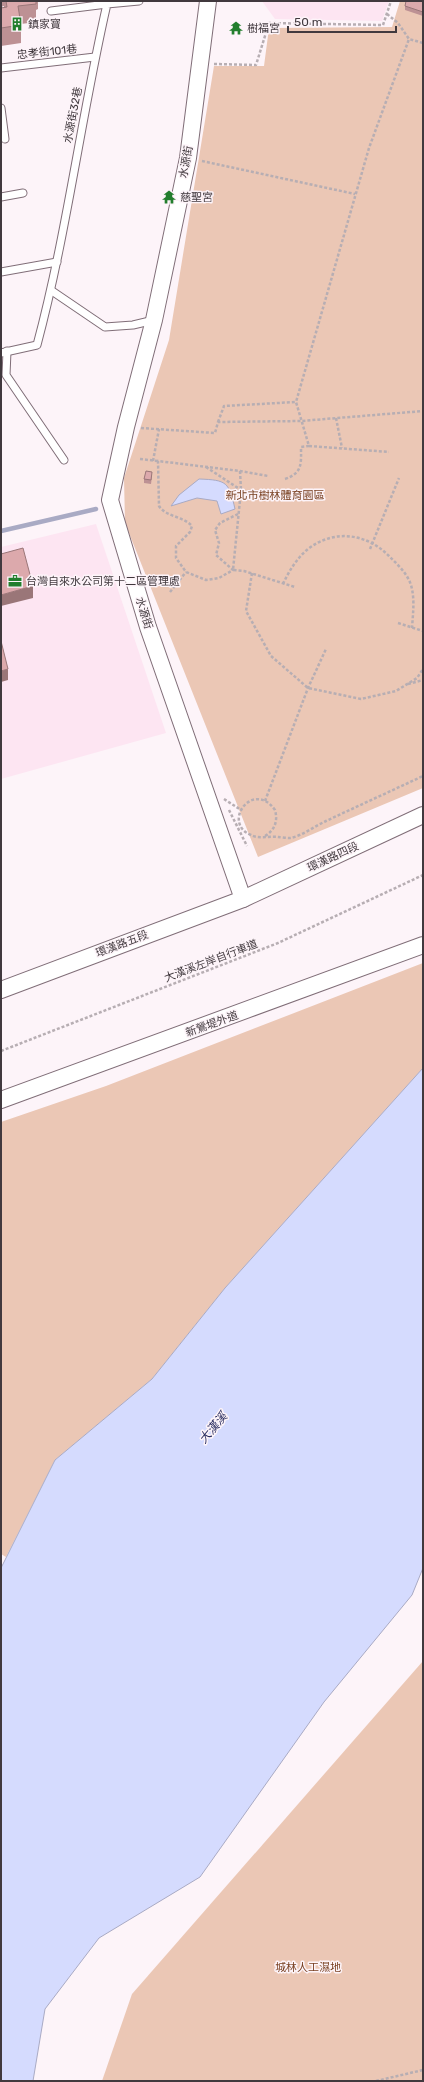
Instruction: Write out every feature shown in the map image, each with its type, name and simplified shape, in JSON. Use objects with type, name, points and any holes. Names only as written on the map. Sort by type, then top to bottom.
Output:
[{"type":"street","name":"水源街","points":[[208,1],[188,158],[154,320],[126,427],[110,500],[148,627],[244,899]]},
{"type":"street","name":"環漢路四段","points":[[244,899],[423,815]]},
{"type":"street","name":"環漢路五段","points":[[1,990],[244,899]]},
{"type":"street","name":"新鶯堤外道","points":[[1,1100],[423,945]]},
{"type":"lane","points":[[51,11],[139,1]]},
{"type":"lane","name":"水源街32巷","points":[[52,291],[95,58],[107,4]]},
{"type":"lane","name":"忠孝街101巷","points":[[1,68],[95,58]]},
{"type":"lane","points":[[1,108],[5,139]]},
{"type":"lane","points":[[1,197],[23,193]]},
{"type":"lane","points":[[1,272],[57,262]]},
{"type":"lane","points":[[64,460],[6,375],[4,352],[37,345],[52,291],[105,327],[133,325],[154,320]]},
{"type":"path","points":[[200,64],[256,65],[269,23],[383,25],[391,1]]},
{"type":"path","points":[[387,14],[398,23],[409,39],[423,43]]},
{"type":"path","points":[[309,446],[296,402],[369,148],[409,39]]},
{"type":"path","points":[[188,158],[355,194]]},
{"type":"path","points":[[126,427],[214,433],[224,406],[296,402]]},
{"type":"path","points":[[218,422],[301,420],[423,411]]},
{"type":"path","points":[[336,418],[342,448]]},
{"type":"path","points":[[153,461],[160,429]]},
{"type":"path","points":[[285,479],[294,476],[301,465],[301,447],[309,446],[389,452]]},
{"type":"path","points":[[140,459],[240,470],[268,476]]},
{"type":"path","points":[[158,461],[159,506],[163,511],[187,520],[192,526],[190,532],[176,546],[176,558],[186,572],[206,580],[219,578],[233,570]]},
{"type":"path","points":[[206,467],[241,490]]},
{"type":"path","points":[[233,570],[241,490],[240,470]]},
{"type":"path","points":[[370,549],[399,478]]},
{"type":"path","points":[[238,514],[220,523],[214,530],[219,543],[216,555],[233,570],[252,573],[294,587]]},
{"type":"path","points":[[283,584],[292,566],[308,549],[329,538],[351,536],[373,542],[401,568],[411,585],[414,603],[412,628]]},
{"type":"path","points":[[170,592],[186,572]]},
{"type":"path","points":[[252,573],[246,612],[271,656],[308,688],[361,699],[396,691],[417,678],[423,669]]},
{"type":"path","points":[[398,623],[423,631]]},
{"type":"path","points":[[265,801],[308,688],[326,650]]},
{"type":"path","points":[[406,685],[423,680]]},
{"type":"path","points":[[265,836],[274,828],[277,816],[272,805],[265,801],[255,799],[249,801],[240,810],[239,816],[242,829],[252,836],[290,838],[423,776]]},
{"type":"path","points":[[224,799],[240,810]]},
{"type":"path","name":"大漢溪左岸自行車道","points":[[1,1051],[278,943],[423,875]]},
{"type":"path","points":[[376,2081],[423,2070]]},
{"type":"shaded area","points":[[262,1],[389,1],[382,21],[275,19]]},
{"type":"shaded area","points":[[96,524],[166,733],[1,779],[1,547]]},
{"type":"green space","name":"新北市樹林體育園區","points":[[400,1],[423,1],[423,788],[258,857],[125,523],[124,478],[169,340],[214,66],[264,66],[269,28],[392,27]]},
{"type":"green space","points":[[423,963],[423,1068],[225,1288],[152,1379],[55,1460],[6,1557],[1,1554],[1,1122],[106,1086]]},
{"type":"green space","name":"城林人工濕地","points":[[423,1661],[423,2081],[102,2081],[132,1994]]},
{"type":"water","points":[[199,479],[216,480],[225,484],[231,493],[235,509],[221,514],[217,501],[197,498],[171,506],[179,495]]},
{"type":"water","name":"大漢溪","points":[[423,1068],[423,1568],[412,1595],[324,1702],[200,1877],[99,1938],[45,2009],[33,2081],[1,2081],[1,1568],[55,1460],[152,1379],[225,1288]]},
{"type":"building","points":[[6,1],[36,1],[36,4],[18,6],[21,25],[1,28],[1,8],[7,7]]},
{"type":"building","points":[[406,1],[423,1],[423,12],[405,6]]},
{"type":"building","points":[[146,471],[152,472],[151,480],[144,479]]},
{"type":"building","name":"台灣自來水公司第十二區管理處","points":[[23,548],[33,586],[1,595],[1,554]]},
{"type":"building","points":[[1,641],[8,669],[1,671]]},
{"type":"waterway","points":[[1,531],[96,509]]},
{"type":"place","name":"鎮家寶","points":[[17,24]]},
{"type":"place","name":"樹福宮","points":[[236,28]]},
{"type":"place","name":"慈聖宮","points":[[169,197]]},
{"type":"place","name":"台灣自來水公司第十二區管理處","points":[[15,581]]}]
